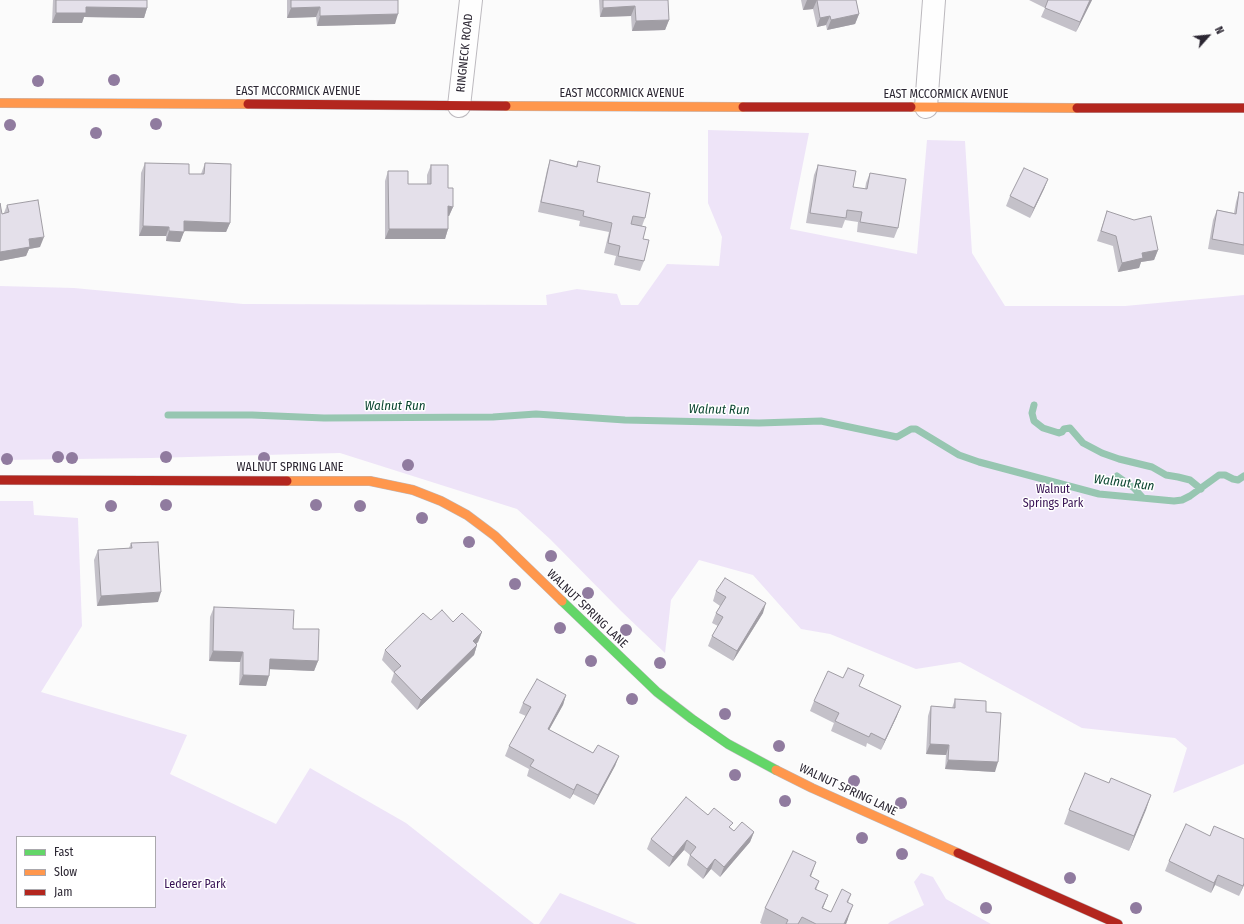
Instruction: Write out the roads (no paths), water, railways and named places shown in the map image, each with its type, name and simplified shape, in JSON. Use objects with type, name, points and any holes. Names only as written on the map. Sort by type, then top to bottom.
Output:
[{"type":"street","name":"RINGNECK ROAD","points":[[459,106],[471,0]]},
{"type":"street","points":[[926,107],[934,0]]},
{"type":"street","name":"EAST MCCORMICK AVENUE","points":[[0,103],[1244,108]]},
{"type":"street","name":"WALNUT SPRING LANE","points":[[0,480],[358,481],[387,484],[413,490],[441,501],[467,515],[490,532],[657,692],[728,744],[812,788],[1118,924]]},
{"type":"waterway","points":[[1034,405],[1032,413],[1034,421],[1043,428],[1059,433],[1064,429],[1070,428],[1083,443],[1102,453],[1152,467],[1166,475],[1190,480],[1201,489]]},
{"type":"waterway","name":"Walnut Run","points":[[168,415],[252,415],[324,418],[493,417],[536,414],[625,420],[759,423],[821,421],[897,437],[911,429],[916,429],[959,455],[979,462],[1099,494],[1174,501],[1182,500],[1190,496],[1219,475],[1225,475],[1238,480],[1244,476]]},
{"type":"waterway","points":[[1117,476],[1134,488],[1143,498]]},
{"type":"park label","name":"Walnut Springs Park","points":[[1053,497]]},
{"type":"park label","name":"Lederer Park","points":[[195,885]]}]
